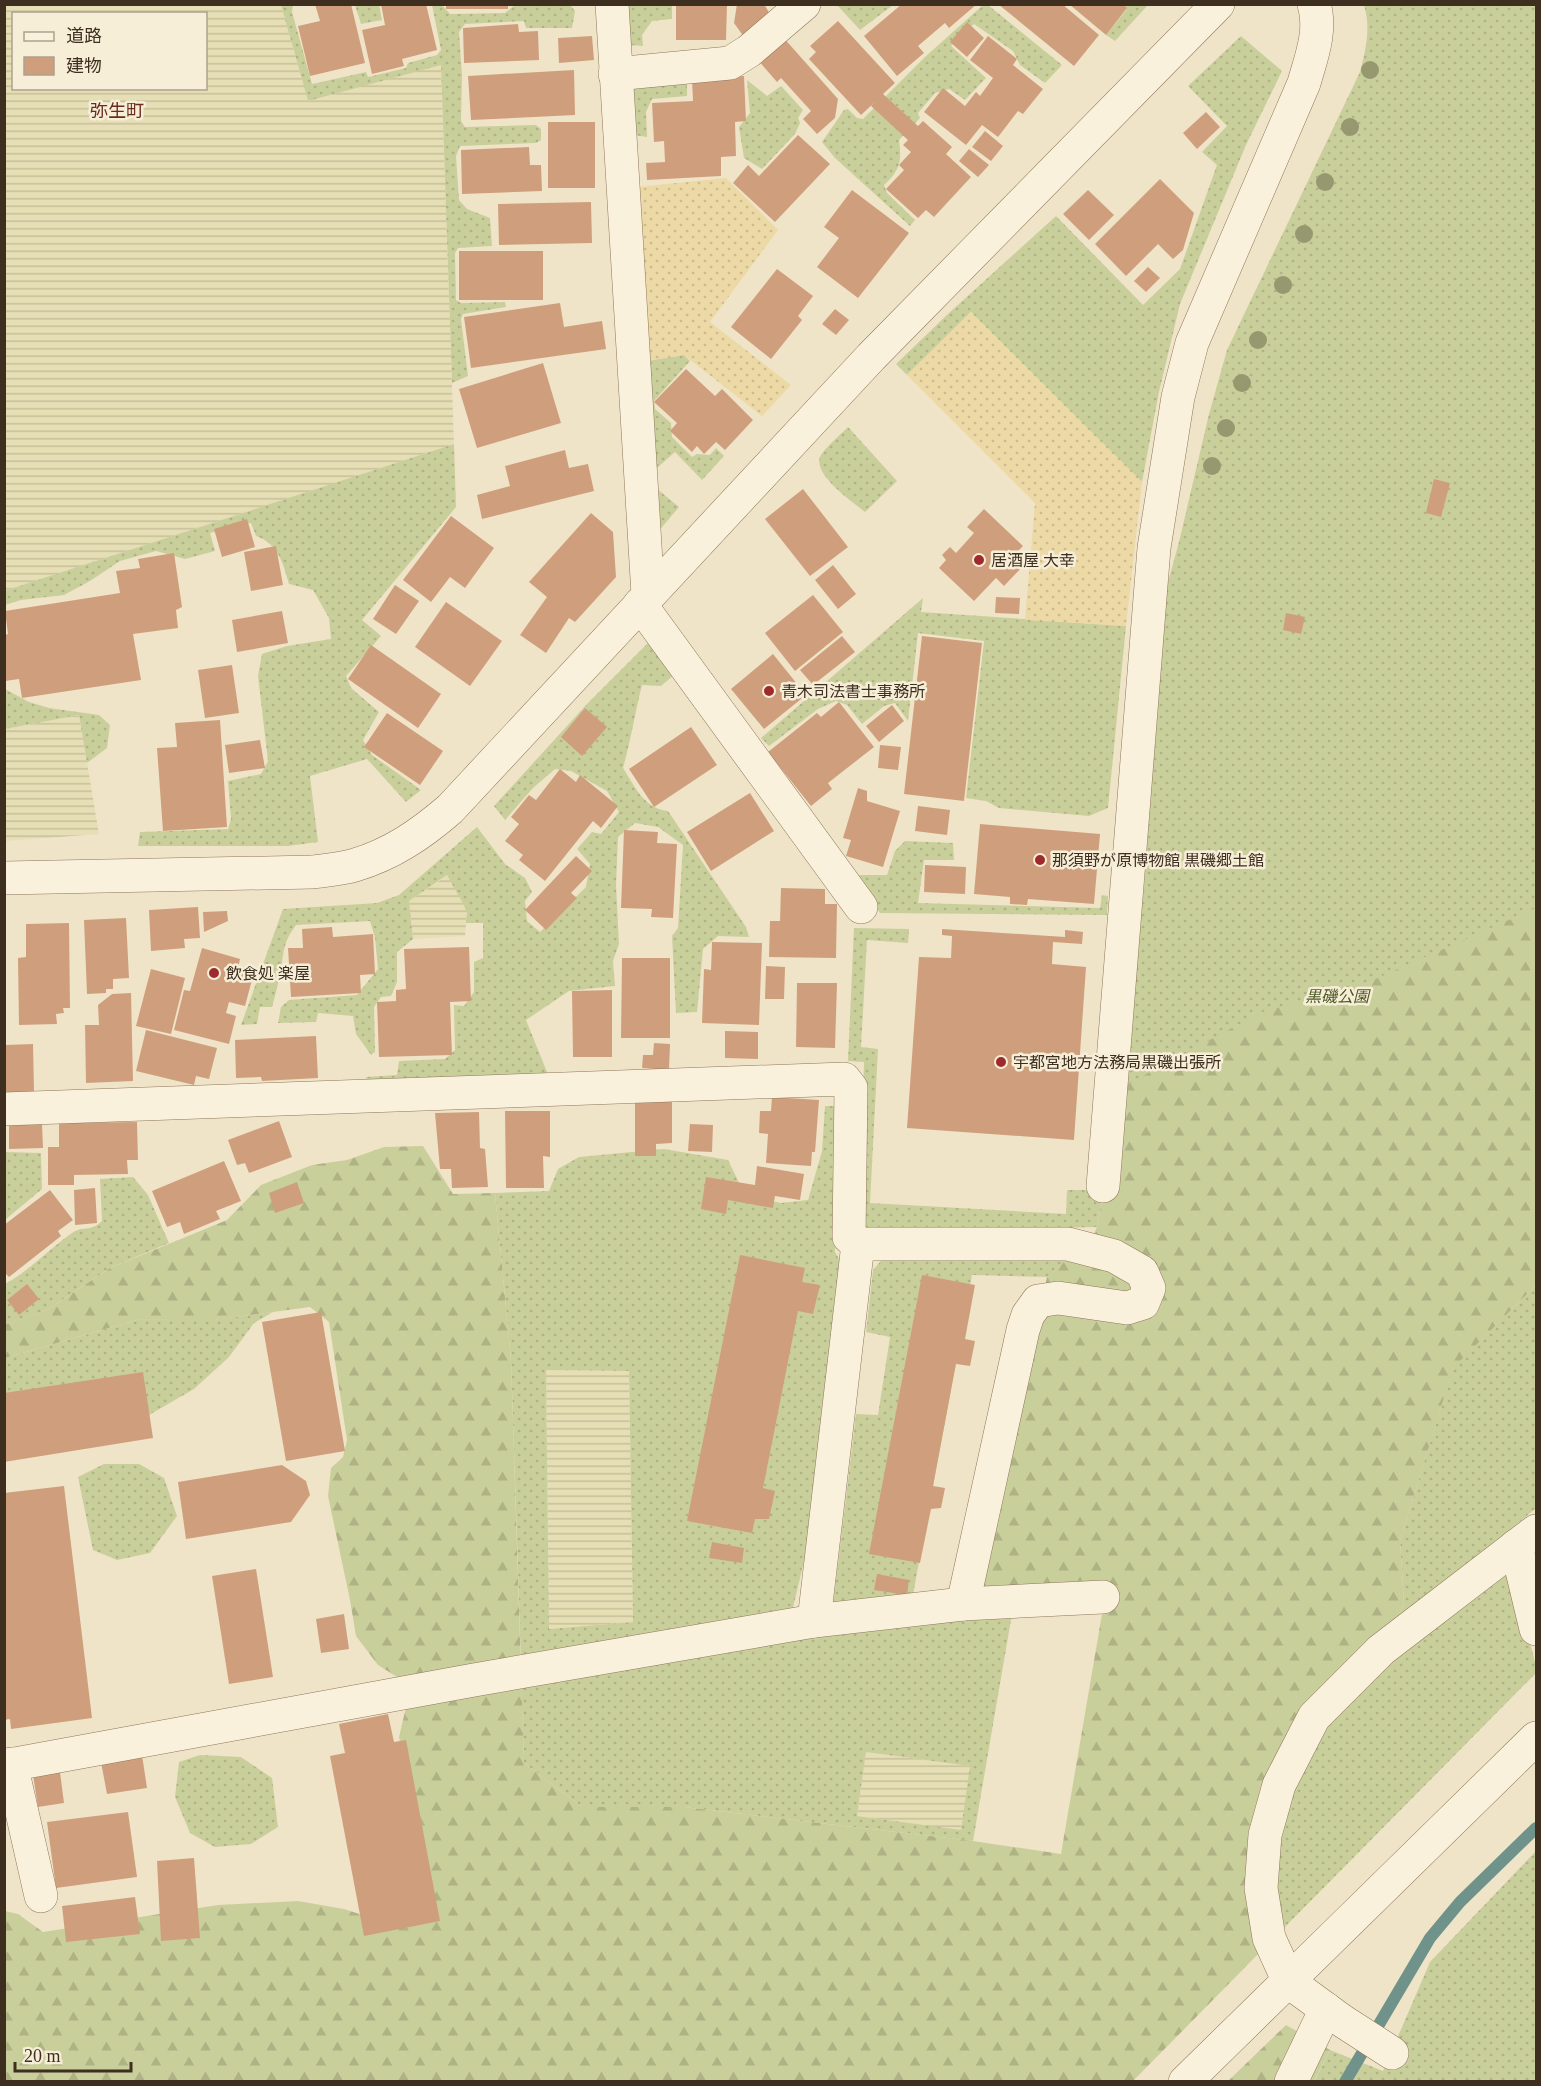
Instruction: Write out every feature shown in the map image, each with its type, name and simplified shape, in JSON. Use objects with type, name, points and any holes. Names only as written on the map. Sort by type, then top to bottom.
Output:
[{"type":"street","points":[[612,4],[644,599],[861,907]]},
{"type":"street","points":[[615,74],[730,63],[749,51],[804,4]]},
{"type":"street","points":[[4,878],[313,872],[353,866],[391,852],[424,831],[450,809],[871,357],[1218,4]]},
{"type":"street","points":[[1103,1186],[1154,548],[1178,397],[1192,343],[1304,83],[1316,42],[1318,15],[1314,4]]},
{"type":"street","points":[[4,1109],[844,1079],[851,1088],[849,1237],[858,1244],[1068,1244],[1114,1256],[1142,1272],[1149,1288],[1143,1303],[1127,1308],[1058,1298],[1038,1301],[1028,1315],[963,1604]]},
{"type":"street","points":[[814,1621],[858,1244]]},
{"type":"street","points":[[1526,1538],[1536,1629]]},
{"type":"street","points":[[1392,2053],[1289,1982],[1269,1938],[1261,1888],[1265,1835],[1279,1785],[1314,1717],[1381,1650],[1526,1538]]},
{"type":"street","points":[[40,1896],[8,1765],[814,1621],[963,1604],[1103,1598]]},
{"type":"street","points":[[1185,2082],[1536,1738]]},
{"type":"street","points":[[1291,2082],[1333,2014]]},
{"type":"shaded area","points":[[4,5],[281,5],[308,101],[441,64],[454,444],[5,591]]},
{"type":"shaded area","points":[[79,715],[99,834],[5,841],[5,729]]},
{"type":"shaded area","points":[[448,875],[467,911],[465,936],[413,939],[409,901]]},
{"type":"shaded area","points":[[546,1370],[629,1371],[633,1622],[549,1629]]},
{"type":"shaded area","points":[[866,1752],[971,1766],[961,1831],[857,1816]]},
{"type":"green space","points":[[516,4],[570,5],[575,11],[572,28],[526,28],[524,21],[465,24],[459,32],[462,75],[461,121],[465,127],[536,125],[541,129],[541,140],[536,143],[460,146],[456,156],[459,200],[467,209],[490,218],[492,246],[458,248],[455,253],[456,300],[461,303],[505,302],[506,307],[463,314],[461,319],[468,376],[452,383],[441,65],[308,101],[281,5],[293,5],[292,12],[312,84],[366,72],[368,77],[406,68],[408,63],[437,55],[441,50],[432,5],[442,5],[450,14],[505,13]]},
{"type":"green space","points":[[355,5],[379,5],[382,20],[361,24]]},
{"type":"green space","points":[[627,5],[672,5],[672,19],[652,21],[642,35],[643,46],[629,45]]},
{"type":"green space","points":[[837,5],[893,5],[860,30]]},
{"type":"green space","points":[[983,5],[988,5],[1062,65],[1045,83],[1020,65],[1013,51],[974,24],[951,46],[986,78],[965,100],[949,89],[935,93],[918,113],[920,118],[899,140],[899,165],[894,175],[884,185],[887,193],[915,220],[910,226],[835,158],[822,142],[844,110],[848,109],[857,118],[863,119],[925,57]]},
{"type":"green space","points":[[1122,5],[1148,5],[1115,41],[1106,35],[1127,9]]},
{"type":"green space","name":"黒磯公園","points":[[1364,5],[1536,5],[1536,1113],[1130,1083],[1124,1086],[1144,887],[1165,593],[1227,350],[1360,72],[1366,47],[1367,30]]},
{"type":"green space","points":[[1241,36],[1282,71],[1246,145],[1180,304],[1159,392],[1142,482],[971,312],[907,375],[896,364],[1056,216],[1143,305],[1180,269],[1217,165],[1202,152],[1227,126],[1188,86]]},
{"type":"green space","points":[[687,75],[687,96],[652,99],[646,112],[647,137],[634,135],[628,84]]},
{"type":"green space","points":[[747,80],[767,96],[781,86],[803,110],[798,118],[800,123],[795,134],[762,169],[744,158],[739,127],[750,113]]},
{"type":"green space","points":[[684,355],[690,361],[654,401],[655,409],[671,423],[672,437],[692,457],[697,454],[710,455],[716,448],[724,456],[702,480],[675,452],[657,468],[656,488],[679,507],[658,532],[646,361]]},
{"type":"green space","points":[[848,427],[897,481],[865,512],[834,486],[819,462],[824,451]]},
{"type":"green space","points":[[454,444],[456,507],[362,620],[381,636],[346,676],[351,688],[379,712],[363,740],[372,755],[421,790],[406,802],[367,759],[310,776],[318,842],[288,846],[138,846],[140,832],[228,829],[231,819],[228,781],[261,774],[268,761],[258,676],[262,654],[287,646],[331,639],[329,618],[313,590],[289,584],[285,569],[275,549],[256,536],[251,523],[210,533],[215,551],[185,559],[156,551],[120,561],[64,595],[21,600],[5,605],[4,591]]},
{"type":"green space","points":[[923,598],[921,612],[1126,626],[1108,808],[1089,816],[999,808],[986,801],[966,798],[984,641],[918,633],[908,721],[895,703],[884,706],[862,724],[847,705],[836,701],[818,709],[769,746],[761,738]]},
{"type":"green space","points":[[652,639],[675,674],[661,686],[642,685],[623,768],[646,801],[652,806],[668,811],[746,927],[749,937],[718,936],[703,949],[697,1012],[676,1013],[672,936],[678,928],[683,845],[658,827],[635,823],[618,837],[616,885],[619,944],[613,961],[615,986],[569,991],[526,1020],[549,1077],[367,1083],[366,1077],[397,1075],[399,1061],[445,1059],[455,1050],[454,1005],[464,1006],[474,992],[474,962],[483,958],[483,923],[466,923],[467,911],[447,875],[409,901],[413,939],[397,952],[397,982],[391,996],[381,997],[374,1007],[375,1052],[371,1055],[356,1034],[353,1016],[318,1013],[316,1022],[278,1023],[281,1007],[289,1000],[357,995],[378,969],[375,938],[370,921],[296,925],[286,944],[272,1007],[260,1007],[257,1024],[241,1025],[283,909],[377,903],[399,895],[477,827],[505,864],[525,878],[532,892],[525,901],[527,921],[540,932],[586,887],[590,864],[577,849],[592,832],[601,834],[619,812],[607,791],[571,771],[555,769],[533,788],[505,820],[494,806],[587,704]]},
{"type":"green space","points":[[5,689],[29,702],[49,708],[99,715],[110,725],[107,748],[87,763],[79,715],[5,729]]},
{"type":"green space","points":[[905,841],[953,843],[954,860],[924,860],[918,903],[1100,908],[1102,895],[1108,896],[1107,915],[880,913],[854,875],[887,875],[895,851]]},
{"type":"green space","points":[[1536,908],[1536,1285],[1453,1368],[1400,1541],[1404,1603],[1381,1660],[1319,1729],[1283,1803],[1268,1869],[1277,1935],[1133,2081],[5,2081],[5,1911],[18,1914],[43,1932],[218,1905],[298,1901],[344,1909],[378,1920],[430,1907],[399,1737],[407,1703],[405,1682],[378,1665],[356,1636],[328,1496],[331,1468],[343,1457],[347,1440],[329,1322],[310,1307],[207,1321],[140,1319],[5,1358],[4,1325],[47,1310],[110,1268],[227,1220],[261,1185],[312,1165],[347,1160],[384,1147],[423,1146],[453,1194],[495,1193],[511,1360],[524,1763],[582,1807],[684,1807],[973,1841],[1061,1854],[1103,1608],[979,1594],[1047,1277],[1092,1238],[1097,1227],[1124,1086],[1262,1012],[1364,984]]},
{"type":"green space","points":[[854,928],[909,929],[908,943],[867,940],[861,1047],[878,1049],[870,1203],[1066,1214],[1067,1190],[1104,1190],[1097,1227],[872,1232],[863,1227],[860,1212],[864,1062],[848,1061]]},
{"type":"green space","points":[[825,1106],[842,1106],[835,1252],[843,1266],[808,1544],[792,1612],[521,1661],[511,1360],[495,1193],[549,1191],[558,1169],[579,1157],[664,1149],[728,1160],[745,1195],[781,1203],[808,1200],[822,1151]],"holes":[[[546,1370],[629,1371],[633,1622],[549,1629]]]},
{"type":"green space","points":[[5,1152],[41,1153],[42,1189],[5,1220]]},
{"type":"green space","points":[[133,1177],[148,1195],[169,1243],[110,1268],[47,1310],[5,1325],[4,1281],[7,1283],[16,1277],[72,1233],[93,1227],[102,1221],[100,1179]]},
{"type":"green space","points":[[886,1255],[1069,1259],[1047,1277],[972,1275],[912,1600],[833,1606],[856,1414],[878,1415],[890,1337],[866,1332],[873,1270]]},
{"type":"green space","points":[[1536,1285],[1536,1508],[1504,1535],[1536,1673],[1277,1935],[1268,1869],[1283,1803],[1319,1729],[1381,1660],[1404,1603],[1400,1541],[1453,1367]]},
{"type":"green space","points":[[273,1312],[254,1323],[229,1357],[194,1389],[149,1415],[5,1393],[5,1358],[140,1319],[212,1320]]},
{"type":"green space","points":[[104,1464],[139,1464],[164,1478],[177,1516],[150,1553],[117,1560],[93,1550],[78,1477]]},
{"type":"green space","points":[[1012,1614],[973,1841],[684,1807],[582,1807],[524,1763],[521,1680],[812,1629]],"holes":[[[866,1752],[970,1766],[961,1830],[857,1816]]]},
{"type":"green space","points":[[200,1755],[241,1757],[272,1778],[278,1827],[251,1844],[215,1847],[190,1833],[175,1797],[179,1762]]},
{"type":"green space","points":[[1536,1851],[1536,2081],[1314,2082],[1330,2050],[1383,2071],[1430,1962]]},
{"type":"green space","points":[[1286,2025],[1330,2050],[1314,2081],[1227,2082]]},
{"type":"sand","points":[[726,178],[778,230],[710,322],[791,385],[762,416],[684,355],[646,361],[637,187]]},
{"type":"sand","points":[[971,312],[1142,482],[1126,626],[1025,620],[1035,503],[907,375]]},
{"type":"building","points":[[315,4],[351,4],[365,63],[310,76],[298,26],[320,21]]},
{"type":"building","points":[[381,4],[426,4],[437,50],[402,59],[404,66],[372,74],[362,30],[385,25]]},
{"type":"building","points":[[446,4],[508,4],[508,9],[446,9]]},
{"type":"building","points":[[676,4],[727,4],[726,40],[676,40]]},
{"type":"building","points":[[737,4],[764,4],[771,16],[744,37],[734,23]]},
{"type":"building","points":[[902,4],[977,4],[949,28],[945,23],[918,46],[924,53],[897,76],[864,36]]},
{"type":"building","points":[[998,4],[1062,4],[1099,35],[1074,66]]},
{"type":"building","points":[[1069,4],[1122,4],[1127,8],[1106,35]]},
{"type":"building","points":[[838,21],[895,83],[883,94],[918,126],[923,121],[952,147],[946,154],[971,177],[934,217],[926,210],[918,218],[886,189],[904,170],[899,165],[911,152],[903,145],[908,140],[871,106],[876,101],[861,115],[809,59],[816,52],[810,46]]},
{"type":"building","points":[[967,22],[984,38],[967,57],[950,42]]},
{"type":"building","points":[[518,24],[519,32],[538,31],[539,60],[464,63],[463,28]]},
{"type":"building","points":[[592,36],[594,60],[559,63],[558,38]]},
{"type":"building","points":[[782,36],[838,99],[835,118],[817,134],[803,119],[811,111],[781,78],[777,82],[757,59]]},
{"type":"building","points":[[988,36],[1017,59],[1013,65],[1043,89],[1023,114],[1018,111],[998,137],[982,125],[966,145],[924,112],[943,88],[965,106],[976,92],[980,96],[993,78],[970,60]]},
{"type":"building","points":[[574,70],[575,115],[471,120],[468,76]]},
{"type":"building","points":[[744,76],[746,121],[735,122],[736,156],[721,157],[721,176],[647,180],[646,163],[665,162],[664,141],[654,142],[652,103],[693,101],[692,79]]},
{"type":"building","points":[[1206,112],[1220,127],[1197,149],[1183,133]]},
{"type":"building","points":[[548,122],[595,122],[595,188],[548,188]]},
{"type":"building","points":[[985,131],[1003,146],[991,161],[972,147]]},
{"type":"building","points":[[798,135],[830,164],[775,222],[733,183],[748,165],[759,176]]},
{"type":"building","points":[[529,147],[530,165],[541,165],[542,191],[462,194],[461,150]]},
{"type":"building","points":[[969,149],[989,165],[978,177],[959,161]]},
{"type":"building","points":[[1160,179],[1194,213],[1183,250],[1173,259],[1158,244],[1126,276],[1095,244]]},
{"type":"building","points":[[852,190],[909,233],[858,298],[817,267],[839,238],[824,227]]},
{"type":"building","points":[[1088,190],[1114,215],[1089,240],[1063,214]]},
{"type":"building","points":[[591,202],[592,243],[499,245],[498,204]]},
{"type":"building","points":[[459,251],[543,251],[543,300],[459,300]]},
{"type":"building","points":[[1148,267],[1160,278],[1146,292],[1134,281]]},
{"type":"building","points":[[777,269],[813,296],[798,316],[802,320],[771,359],[731,327]]},
{"type":"building","points":[[560,303],[564,327],[602,321],[606,349],[471,368],[464,317]]},
{"type":"building","points":[[835,309],[849,320],[836,335],[822,324]]},
{"type":"building","points":[[543,363],[561,423],[477,448],[459,389]]},
{"type":"building","points":[[686,369],[715,396],[722,389],[753,420],[725,450],[716,442],[704,454],[697,446],[692,452],[670,431],[677,423],[654,402]]},
{"type":"building","points":[[565,450],[569,468],[588,464],[594,491],[482,519],[477,495],[510,486],[505,466]]},
{"type":"building","points":[[1434,479],[1450,483],[1441,517],[1426,513]]},
{"type":"building","points":[[803,489],[848,547],[810,576],[765,519]]},
{"type":"building","points":[[984,509],[1023,546],[1015,554],[1025,564],[1004,586],[996,578],[974,601],[939,568],[946,560],[942,555],[950,547],[956,553],[974,533],[967,527]]},
{"type":"building","points":[[591,513],[613,532],[616,577],[575,622],[569,618],[546,653],[520,635],[547,597],[529,582]]},
{"type":"building","points":[[451,516],[494,548],[465,588],[450,577],[431,602],[403,580]]},
{"type":"building","points":[[247,519],[255,547],[222,557],[214,529]]},
{"type":"building","points":[[276,546],[283,585],[251,591],[244,552]]},
{"type":"building","points":[[174,553],[182,607],[176,610],[178,628],[133,634],[141,680],[22,698],[19,679],[5,681],[5,635],[8,634],[5,611],[120,593],[116,571],[140,568],[138,559]]},
{"type":"building","points":[[833,565],[856,594],[838,609],[815,580]]},
{"type":"building","points":[[395,585],[419,601],[396,634],[373,619]]},
{"type":"building","points":[[813,595],[843,632],[795,671],[765,633]]},
{"type":"building","points":[[996,597],[1020,598],[1019,614],[995,613]]},
{"type":"building","points":[[446,602],[502,641],[470,686],[415,647]]},
{"type":"building","points":[[282,611],[288,643],[237,652],[232,620]]},
{"type":"building","points":[[1286,613],[1305,617],[1301,634],[1283,630]]},
{"type":"building","points":[[842,636],[855,652],[813,685],[800,670]]},
{"type":"building","points":[[922,636],[982,643],[964,801],[904,794]]},
{"type":"building","points":[[371,645],[441,694],[418,728],[348,679]]},
{"type":"building","points":[[773,654],[806,695],[764,729],[731,689]]},
{"type":"building","points":[[232,665],[239,713],[205,718],[198,670]]},
{"type":"building","points":[[839,702],[874,747],[828,783],[832,789],[811,806],[768,752],[817,713],[821,717]]},
{"type":"building","points":[[892,705],[904,721],[879,742],[866,726]]},
{"type":"building","points":[[585,708],[607,727],[582,756],[561,737]]},
{"type":"building","points":[[387,713],[443,751],[420,785],[364,747]]},
{"type":"building","points":[[220,720],[227,827],[163,831],[157,748],[177,747],[175,723]]},
{"type":"building","points":[[691,727],[717,765],[654,807],[629,769]]},
{"type":"building","points":[[260,740],[265,768],[229,773],[225,745]]},
{"type":"building","points":[[880,745],[901,747],[898,770],[878,768]]},
{"type":"building","points":[[560,769],[576,782],[580,775],[618,806],[601,828],[593,821],[545,881],[519,860],[523,855],[505,841],[519,824],[511,817],[529,795],[536,800]]},
{"type":"building","points":[[858,788],[867,791],[867,801],[900,811],[883,867],[846,856],[851,840],[843,838]]},
{"type":"building","points":[[750,793],[774,831],[711,871],[687,832]]},
{"type":"building","points":[[918,806],[950,810],[947,835],[915,831]]},
{"type":"building","points":[[980,824],[1100,834],[1094,904],[1028,899],[1027,905],[1010,904],[1010,897],[974,894]]},
{"type":"building","points":[[624,830],[658,832],[657,843],[677,844],[673,918],[651,917],[652,909],[621,908]]},
{"type":"building","points":[[576,856],[592,871],[571,893],[577,898],[546,930],[525,910]]},
{"type":"building","points":[[925,865],[966,867],[965,894],[924,892]]},
{"type":"building","points":[[781,888],[825,889],[825,904],[837,904],[836,958],[769,957],[770,921],[780,921]]},
{"type":"building","points":[[198,907],[200,938],[184,939],[185,948],[151,951],[149,910]]},
{"type":"building","points":[[227,911],[228,921],[204,932],[203,912]]},
{"type":"building","points":[[126,918],[129,978],[113,979],[113,989],[106,989],[106,993],[87,994],[84,920]]},
{"type":"building","points":[[69,923],[70,1008],[63,1008],[64,1013],[56,1014],[57,1024],[19,1025],[18,958],[26,957],[26,924]]},
{"type":"building","points":[[332,927],[333,937],[373,934],[375,974],[360,975],[361,993],[291,997],[288,948],[303,948],[302,929]]},
{"type":"building","points":[[942,929],[1065,937],[1065,930],[1083,932],[1082,944],[1053,942],[1052,964],[1086,967],[1074,1140],[907,1128],[919,957],[951,958],[952,936],[942,935]]},
{"type":"building","points":[[712,942],[762,943],[759,1025],[702,1023],[704,969],[711,970]]},
{"type":"building","points":[[469,947],[471,1001],[450,1002],[452,1055],[379,1057],[377,1002],[396,1001],[396,990],[406,989],[404,949]]},
{"type":"building","points":[[202,948],[240,959],[237,972],[253,976],[245,1006],[229,1002],[226,1013],[236,1016],[229,1044],[174,1030],[184,990],[190,991]]},
{"type":"building","points":[[622,958],[670,958],[670,1038],[621,1038]]},
{"type":"building","points":[[766,966],[785,967],[784,999],[765,999]]},
{"type":"building","points":[[151,969],[185,978],[171,1034],[136,1026]]},
{"type":"building","points":[[797,983],[837,983],[835,1048],[796,1047]]},
{"type":"building","points":[[612,990],[612,1057],[573,1057],[572,991]]},
{"type":"building","points":[[131,993],[133,1081],[86,1083],[85,1025],[99,1025],[98,1005],[112,994]]},
{"type":"building","points":[[146,1030],[217,1048],[209,1079],[196,1076],[194,1085],[136,1071]]},
{"type":"building","points":[[725,1031],[758,1032],[758,1059],[725,1058]]},
{"type":"building","points":[[316,1036],[318,1078],[262,1081],[261,1077],[236,1078],[235,1040]]},
{"type":"building","points":[[654,1043],[670,1044],[669,1070],[642,1068],[643,1055],[653,1055]]},
{"type":"building","points":[[33,1044],[34,1092],[4,1093],[5,1045]]},
{"type":"building","points":[[772,1097],[819,1100],[815,1152],[812,1152],[811,1166],[766,1163],[768,1134],[759,1133],[760,1111],[771,1111]]},
{"type":"building","points":[[635,1102],[672,1102],[672,1143],[656,1144],[656,1156],[635,1156]]},
{"type":"building","points":[[505,1111],[550,1111],[550,1157],[543,1156],[544,1188],[506,1188]]},
{"type":"building","points":[[479,1112],[480,1148],[485,1149],[488,1187],[452,1188],[451,1169],[440,1169],[435,1113]]},
{"type":"building","points":[[279,1121],[292,1157],[249,1173],[245,1163],[237,1165],[228,1140]]},
{"type":"building","points":[[137,1122],[138,1160],[127,1160],[128,1174],[74,1175],[74,1185],[48,1185],[48,1147],[59,1147],[59,1123]]},
{"type":"building","points":[[42,1124],[43,1148],[9,1149],[9,1125]]},
{"type":"building","points":[[690,1124],[713,1125],[712,1152],[688,1151]]},
{"type":"building","points":[[224,1161],[241,1201],[216,1211],[220,1219],[184,1234],[180,1222],[167,1227],[152,1191]]},
{"type":"building","points":[[757,1166],[804,1174],[800,1200],[775,1196],[773,1208],[728,1200],[726,1214],[701,1209],[706,1177],[755,1185]]},
{"type":"building","points":[[297,1182],[304,1203],[275,1213],[269,1193]]},
{"type":"building","points":[[95,1188],[97,1223],[75,1225],[74,1190]]},
{"type":"building","points":[[50,1190],[73,1220],[58,1231],[61,1236],[9,1277],[4,1272],[4,1225]]},
{"type":"building","points":[[740,1255],[805,1268],[802,1282],[820,1285],[813,1314],[798,1311],[763,1488],[775,1491],[769,1519],[755,1519],[752,1533],[687,1521]]},
{"type":"building","points":[[922,1275],[975,1285],[965,1339],[975,1341],[970,1366],[956,1364],[933,1486],[945,1488],[941,1508],[931,1509],[920,1563],[869,1554]]},
{"type":"building","points":[[27,1284],[39,1299],[19,1315],[7,1300]]},
{"type":"building","points":[[321,1312],[345,1451],[286,1461],[262,1322]]},
{"type":"building","points":[[143,1372],[153,1438],[4,1462],[4,1393]]},
{"type":"building","points":[[282,1465],[306,1481],[310,1495],[291,1522],[186,1539],[178,1482]]},
{"type":"building","points":[[64,1486],[92,1718],[11,1729],[10,1719],[4,1720],[4,1493]]},
{"type":"building","points":[[712,1542],[744,1548],[742,1563],[709,1558]]},
{"type":"building","points":[[256,1569],[273,1677],[229,1684],[212,1576]]},
{"type":"building","points":[[877,1574],[909,1580],[907,1595],[874,1590]]},
{"type":"building","points":[[344,1614],[349,1649],[321,1653],[316,1619]]},
{"type":"building","points":[[388,1714],[394,1742],[406,1740],[440,1921],[364,1936],[330,1756],[345,1753],[339,1724]]},
{"type":"building","points":[[142,1755],[147,1788],[107,1794],[101,1762]]},
{"type":"building","points":[[60,1772],[64,1803],[38,1807],[33,1775]]},
{"type":"building","points":[[128,1812],[137,1877],[56,1888],[47,1822]]},
{"type":"building","points":[[194,1858],[200,1938],[161,1941],[157,1861]]},
{"type":"building","points":[[135,1897],[140,1934],[66,1942],[62,1906]]},
{"type":"waterway","points":[[1345,2082],[1430,1938],[1460,1902],[1536,1828]]},
{"type":"place","name":"居酒屋 大幸","points":[[979,560]]},
{"type":"place","name":"青木司法書士事務所","points":[[769,691]]},
{"type":"place","name":"那須野が原博物館 黒磯郷土館","points":[[1040,860]]},
{"type":"place","name":"飲食処 楽屋","points":[[214,973]]},
{"type":"place","name":"宇都宮地方法務局黒磯出張所","points":[[1001,1062]]},
{"type":"district","name":"弥生町","points":[[117,111]]}]
